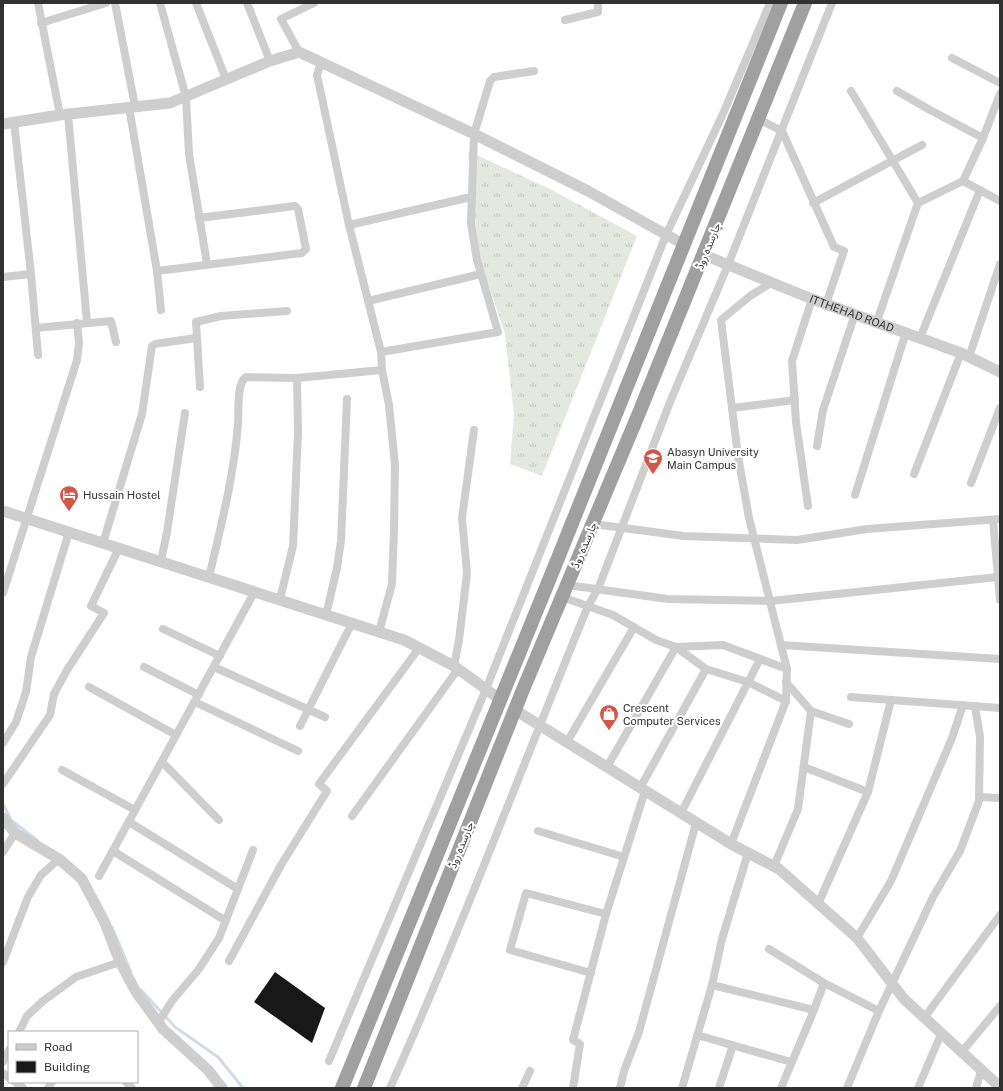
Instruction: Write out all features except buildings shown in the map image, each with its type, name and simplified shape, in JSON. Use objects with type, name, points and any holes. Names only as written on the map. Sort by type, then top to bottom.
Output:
[{"type":"highway","name":"چارسدہ روڈ","points":[[342,1088],[501,700],[780,3]]},
{"type":"highway","name":"چارسدہ روڈ","points":[[364,1088],[515,710],[648,392],[805,3]]},
{"type":"highway","points":[[627,383],[648,392]]},
{"type":"street","points":[[38,3],[64,114],[87,322]]},
{"type":"street","points":[[42,23],[106,3]]},
{"type":"street","points":[[115,3],[132,107],[161,310]]},
{"type":"street","points":[[160,3],[186,98],[189,154],[207,264]]},
{"type":"street","points":[[196,3],[226,79]]},
{"type":"street","points":[[247,3],[270,61]]},
{"type":"street","points":[[565,20],[598,12],[598,3]]},
{"type":"street","points":[[329,1061],[486,689],[666,235],[722,116],[770,3]]},
{"type":"street","points":[[390,1088],[430,1000],[539,725],[588,606],[598,589],[620,528],[670,402],[728,265],[832,3]]},
{"type":"street","points":[[311,4],[281,19],[298,52],[474,134],[588,191],[683,244]]},
{"type":"street","points":[[38,355],[31,274],[8,123],[64,114],[170,103],[186,98],[226,79],[270,61],[298,52]]},
{"type":"street","points":[[952,58],[1000,83]]},
{"type":"street","points":[[321,62],[318,75],[349,224],[381,352],[382,370],[389,404],[395,465],[392,584],[379,632]]},
{"type":"street","points":[[381,352],[498,332],[481,274],[471,223],[474,134],[490,81],[494,77],[534,71]]},
{"type":"street","points":[[851,90],[892,162],[918,203]]},
{"type":"street","points":[[897,91],[983,138]]},
{"type":"street","points":[[877,321],[918,203],[962,181],[983,138],[1000,94]]},
{"type":"street","points":[[758,118],[782,131],[834,247],[844,251],[826,304]]},
{"type":"street","points":[[813,203],[922,145]]},
{"type":"street","points":[[962,181],[1000,201]]},
{"type":"street","points":[[920,338],[980,190]]},
{"type":"street","points":[[349,224],[471,197]]},
{"type":"street","points":[[156,271],[302,253],[304,252],[306,246],[298,209],[295,206],[199,218]]},
{"type":"street","name":"ITTHEHAD ROAD","points":[[704,255],[812,299],[877,321],[965,355],[1000,372]]},
{"type":"street","points":[[914,474],[965,355],[1000,264]]},
{"type":"street","points":[[3,277],[31,274]]},
{"type":"street","points":[[368,301],[481,274]]},
{"type":"street","points":[[730,844],[786,701],[787,669],[754,538],[741,471],[721,320],[750,296],[771,283]]},
{"type":"street","points":[[808,506],[795,400],[792,361],[812,299]]},
{"type":"street","points":[[200,387],[195,324],[221,316],[287,310]]},
{"type":"street","points":[[817,446],[823,410],[856,314]]},
{"type":"street","points":[[36,328],[87,322],[111,321],[116,342]]},
{"type":"street","points":[[3,593],[12,560],[27,519],[77,360],[79,343],[77,323]]},
{"type":"street","points":[[855,495],[906,332]]},
{"type":"street","points":[[103,543],[121,489],[142,414],[152,346],[155,344],[196,338]]},
{"type":"street","points":[[209,577],[230,491],[241,383],[246,377],[297,378],[382,370]]},
{"type":"street","points":[[280,599],[293,546],[298,433],[297,378]]},
{"type":"street","points":[[326,615],[337,568],[341,540],[347,399]]},
{"type":"street","points":[[732,408],[795,400]]},
{"type":"street","points":[[971,483],[1000,408]]},
{"type":"street","points":[[161,561],[167,532],[185,413]]},
{"type":"street","points":[[352,816],[456,668],[467,573],[462,518],[474,430]]},
{"type":"street","points":[[3,511],[404,640],[456,668],[501,700]]},
{"type":"street","points":[[593,524],[684,536],[797,540],[867,529],[997,520],[998,577],[1000,595]]},
{"type":"street","points":[[3,743],[16,722],[26,692],[31,657],[69,532]]},
{"type":"street","points":[[3,784],[50,715],[54,694],[67,670],[104,613],[91,606],[119,548]]},
{"type":"street","points":[[564,591],[598,589],[668,599],[770,600],[998,577]]},
{"type":"street","points":[[99,876],[255,591]]},
{"type":"street","points":[[564,591],[588,606],[613,615],[656,640],[676,647],[706,669],[748,682],[786,701]]},
{"type":"street","points":[[300,726],[352,623]]},
{"type":"street","points":[[567,742],[634,627]]},
{"type":"street","points":[[163,628],[220,656]]},
{"type":"street","points":[[676,647],[723,645],[787,669]]},
{"type":"street","points":[[781,645],[1000,659]]},
{"type":"street","points":[[607,767],[676,647]]},
{"type":"street","points":[[229,961],[282,865],[327,791],[319,784],[419,648]]},
{"type":"street","points":[[681,813],[760,659]]},
{"type":"street","points":[[214,667],[325,717]]},
{"type":"street","points":[[144,668],[197,699],[298,751]]},
{"type":"street","points":[[573,1088],[580,1044],[573,1040],[606,914],[643,790],[706,669]]},
{"type":"street","points":[[786,682],[811,711],[849,724]]},
{"type":"street","points":[[89,687],[176,735]]},
{"type":"street","points":[[851,697],[1000,708]]},
{"type":"street","points":[[818,904],[868,792],[891,700]]},
{"type":"street","points":[[857,938],[894,874],[952,738],[963,705]]},
{"type":"street","points":[[847,1088],[891,984],[933,897],[960,851],[979,801],[980,737],[975,706]]},
{"type":"street","points":[[515,710],[730,844],[780,869],[857,938],[904,999],[981,1072],[1000,1087]]},
{"type":"street","points":[[774,866],[798,809],[811,711]]},
{"type":"street","points":[[162,762],[218,820]]},
{"type":"street","points":[[804,767],[868,792]]},
{"type":"street","points":[[62,770],[135,810]]},
{"type":"street","points":[[979,797],[1000,798]]},
{"type":"street","points":[[3,818],[15,833],[60,859],[82,879],[105,923],[120,962],[136,992],[158,1021],[208,1070],[222,1088]]},
{"type":"street","points":[[129,822],[238,889]]},
{"type":"street","points":[[620,1088],[624,1071],[639,1032],[696,822]]},
{"type":"street","points":[[538,831],[624,856]]},
{"type":"street","points":[[3,852],[15,833]]},
{"type":"street","points":[[113,850],[226,920]]},
{"type":"street","points":[[158,1021],[199,969],[219,938],[253,850]]},
{"type":"street","points":[[682,1088],[712,985],[722,939],[748,853]]},
{"type":"street","points":[[3,962],[28,897],[41,875],[60,859]]},
{"type":"street","points":[[591,973],[510,950],[526,893],[606,914]]},
{"type":"street","points":[[924,1018],[1000,915]]},
{"type":"street","points":[[769,949],[824,983],[879,1011]]},
{"type":"street","points":[[20,1031],[27,1016],[43,1001],[76,977],[120,962]]},
{"type":"street","points":[[781,1088],[824,983]]},
{"type":"street","points":[[712,985],[814,1010]]},
{"type":"street","points":[[961,1053],[1000,1006]]},
{"type":"street","points":[[918,1088],[941,1034]]},
{"type":"street","points":[[697,1035],[791,1062]]},
{"type":"street","points":[[719,1088],[733,1045]]},
{"type":"street","points":[[3,1062],[8,1052]]},
{"type":"street","points":[[522,1088],[530,1071]]},
{"type":"street","points":[[976,1088],[981,1072]]},
{"type":"green space","points":[[468,151],[548,188],[637,236],[542,476],[510,464],[514,415],[505,334],[479,257]]},
{"type":"waterway","points":[[3,804],[11,820],[38,841]]},
{"type":"waterway","points":[[112,927],[131,972]]},
{"type":"waterway","points":[[141,990],[175,1027],[218,1057],[243,1088]]},
{"type":"place","name":"Abasyn University Main Campus","points":[[653,475]]},
{"type":"place","name":"Hussain Hostel","points":[[69,512]]},
{"type":"place","name":"Crescent Computer Services","points":[[609,731]]}]
